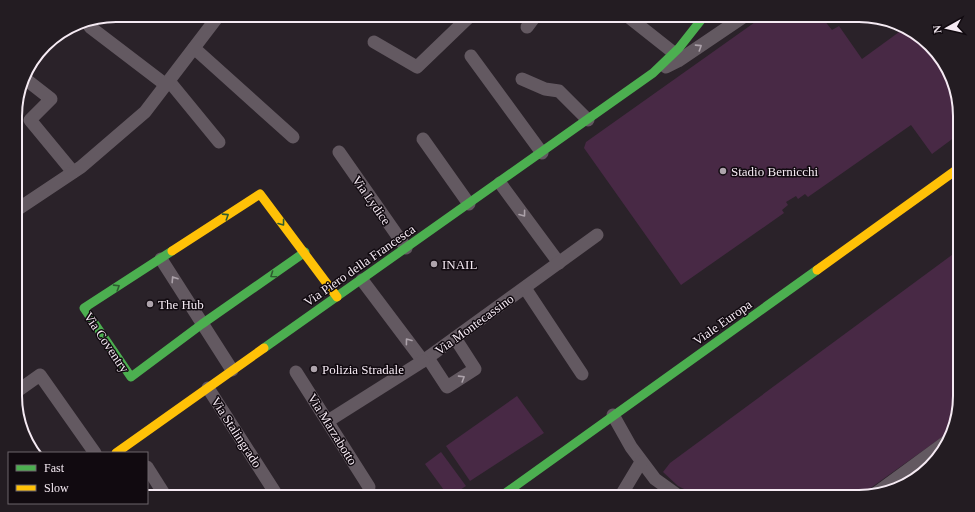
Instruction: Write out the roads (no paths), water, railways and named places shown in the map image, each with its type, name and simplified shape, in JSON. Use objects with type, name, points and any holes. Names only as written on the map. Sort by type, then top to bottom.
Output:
[{"type":"main road","name":"Via Piero della Francesca","points":[[120,452],[134,448],[232,370],[617,100],[653,73],[674,53],[699,22]]},
{"type":"main road","name":"Viale Europa","points":[[510,490],[953,172]]},
{"type":"main road","name":"Via Coventry","points":[[305,252],[202,324],[131,378],[84,308],[260,194],[305,252],[337,297]]},
{"type":"street","points":[[22,207],[73,172],[145,112],[213,22]]},
{"type":"street","points":[[374,42],[417,67],[464,22]]},
{"type":"street","points":[[527,27],[531,22]]},
{"type":"street","points":[[635,22],[674,53]]},
{"type":"street","points":[[653,73],[678,61],[736,22]]},
{"type":"street","points":[[90,27],[168,83],[219,142]]},
{"type":"street","points":[[194,48],[293,137]]},
{"type":"street","points":[[471,56],[542,153]]},
{"type":"street","points":[[522,79],[545,89],[559,91],[588,120]]},
{"type":"street","points":[[28,81],[51,99],[30,120],[73,172]]},
{"type":"street","points":[[423,139],[469,204]]},
{"type":"street","name":"Via Lydice","points":[[339,152],[406,248]]},
{"type":"street","points":[[500,183],[559,263]]},
{"type":"street","name":"Via Montecassino","points":[[328,422],[426,360],[597,235]]},
{"type":"street","points":[[161,259],[232,370]]},
{"type":"street","name":"Via Montecassino","points":[[362,280],[426,360]]},
{"type":"street","name":"Via Montecassino","points":[[525,288],[582,374]]},
{"type":"street","points":[[426,360],[447,387],[476,369],[455,338]]},
{"type":"street","name":"Via Marzabotto","points":[[296,372],[369,487]]},
{"type":"street","points":[[22,388],[40,375],[94,452]]},
{"type":"street","name":"Via Stalingrado","points":[[208,388],[274,490]]},
{"type":"street","points":[[613,415],[640,462],[654,479],[670,490]]},
{"type":"street","points":[[886,486],[936,449]]},
{"type":"street","points":[[624,490],[640,462]]},
{"type":"street","points":[[148,469],[162,490]]},
{"type":"place","name":"Stadio Bernicchi","points":[[723,171]]},
{"type":"place","name":"INAIL","points":[[434,264]]},
{"type":"place","name":"The Hub","points":[[150,304]]},
{"type":"place","name":"Polizia Stradale","points":[[314,369]]}]
